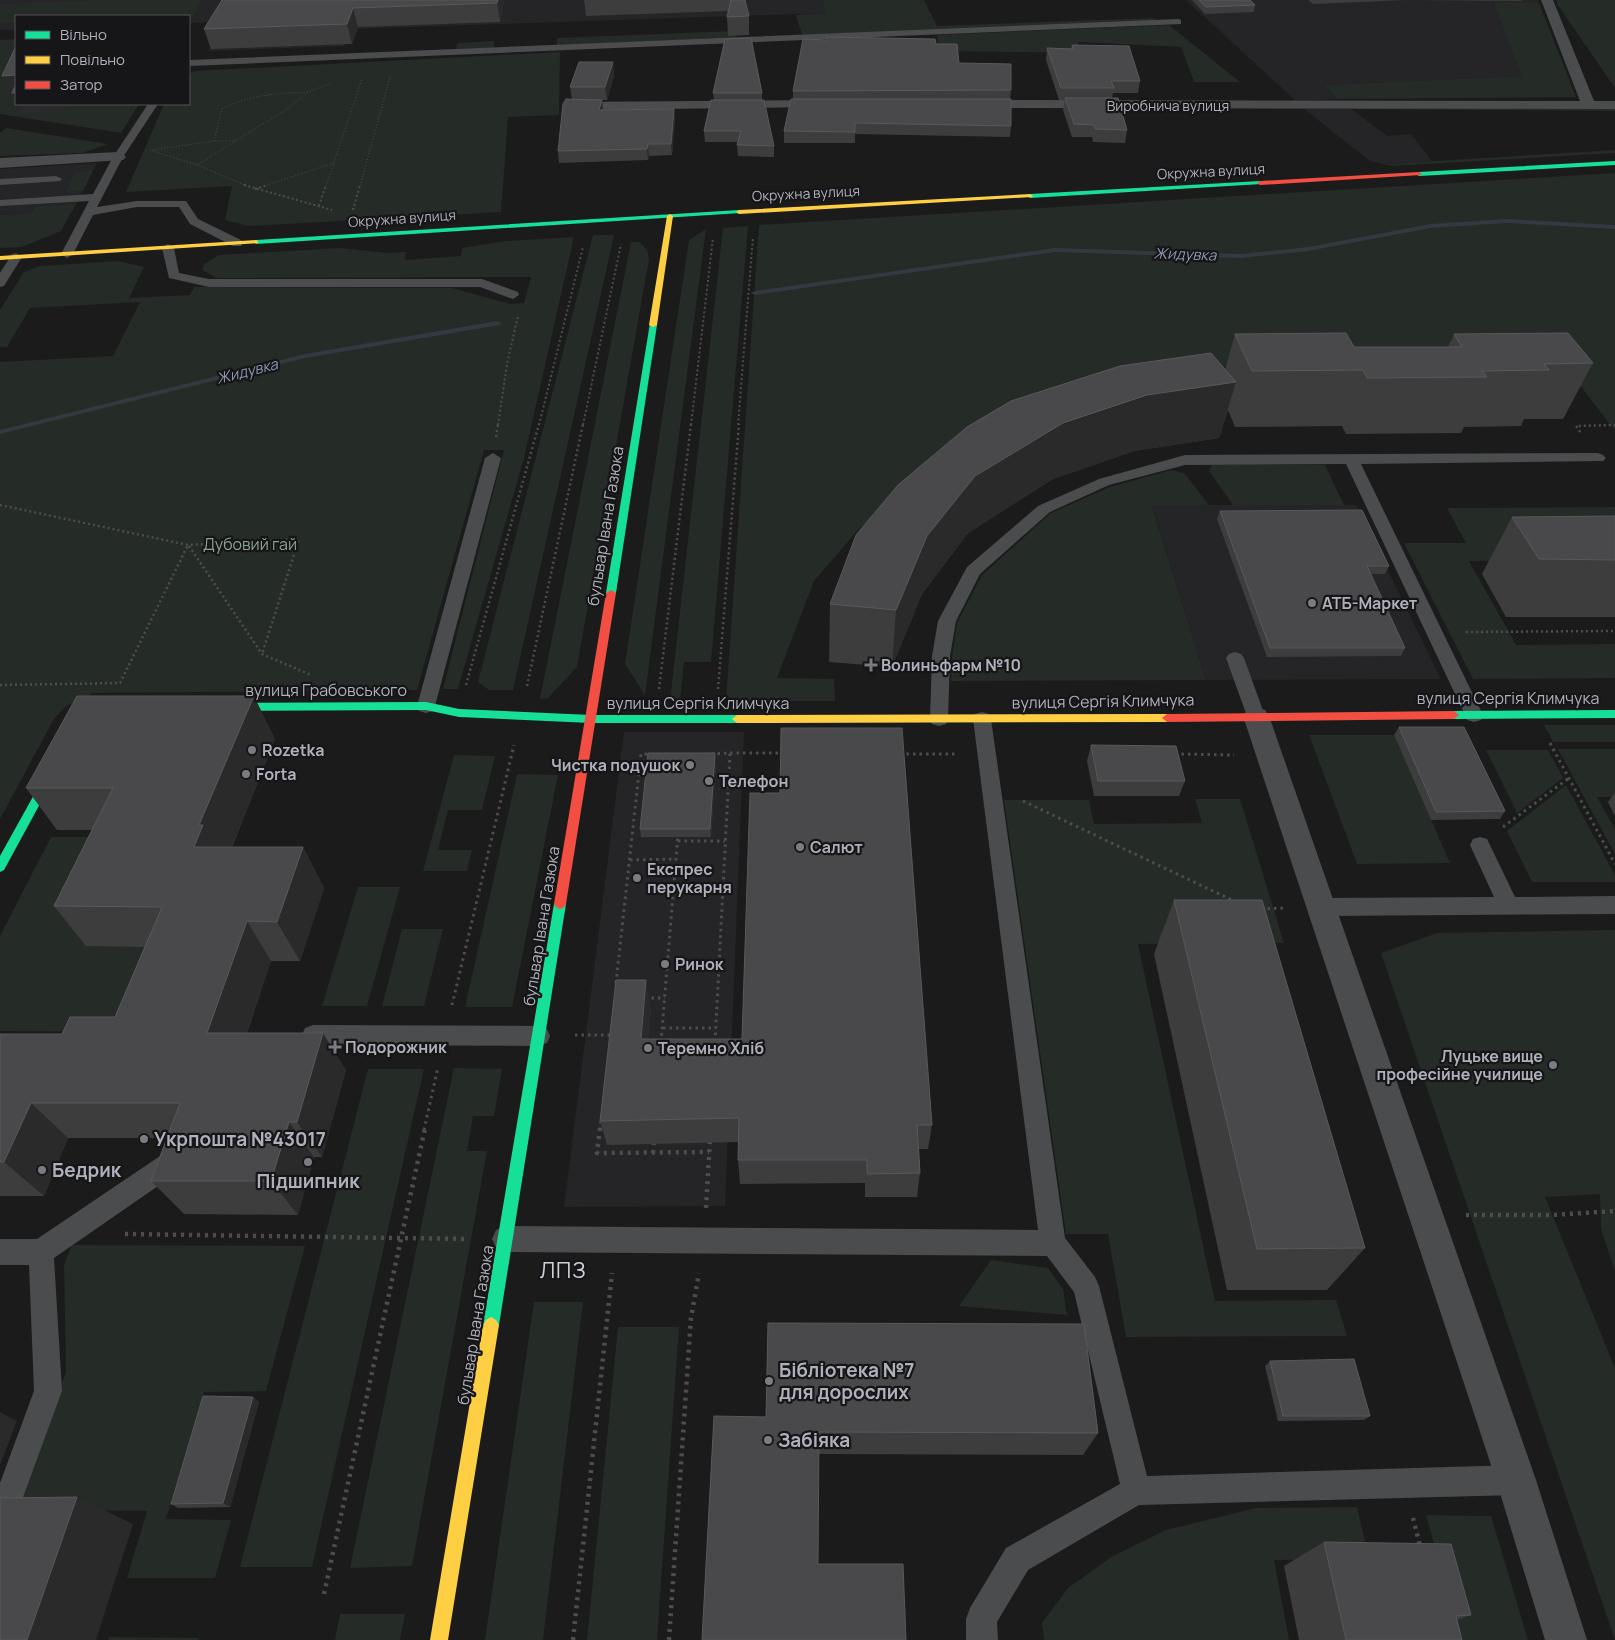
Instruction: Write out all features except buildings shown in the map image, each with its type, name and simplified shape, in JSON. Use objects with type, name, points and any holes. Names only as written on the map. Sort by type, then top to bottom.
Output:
[{"type":"street","points":[[1546,0],[1589,105]]},
{"type":"street","points":[[571,106],[836,104]]},
{"type":"street","name":"Виробнича вулиця","points":[[964,104],[1615,105]]},
{"type":"street","points":[[0,163],[118,157]]},
{"type":"street","name":"Окружна вулиця","points":[[0,258],[670,216],[1615,163]]},
{"type":"street","name":"бульвар Івана Газюка","points":[[439,1640],[591,719],[670,216]]},
{"type":"street","name":"вулиця Грабовського","points":[[208,707],[426,706],[459,713],[591,719]]},
{"type":"street","name":"вулиця Сергія Климчука","points":[[591,719],[982,719],[1615,714]]},
{"type":"street","points":[[1256,716],[1516,1480],[1566,1640]]},
{"type":"street","points":[[0,866],[61,756]]},
{"type":"lane","points":[[190,63],[1178,22]]},
{"type":"lane","points":[[67,254],[118,157],[152,105]]},
{"type":"lane","points":[[44,200],[67,160]]},
{"type":"lane","points":[[0,182],[56,179]]},
{"type":"lane","points":[[0,203],[97,197]]},
{"type":"lane","points":[[89,212],[137,204],[182,203],[194,221],[237,243]]},
{"type":"lane","points":[[168,248],[173,275],[209,283],[482,283],[513,295]]},
{"type":"lane","points":[[0,283],[16,257]]},
{"type":"lane","points":[[426,706],[493,458]]},
{"type":"lane","points":[[939,719],[941,656],[947,621],[973,571],[1044,509],[1104,482],[1185,460],[1598,458]]},
{"type":"lane","points":[[1351,459],[1474,715]]},
{"type":"lane","points":[[1236,658],[1256,716]]},
{"type":"lane","points":[[982,719],[1053,1244],[1086,1286],[1136,1491]]},
{"type":"lane","points":[[1480,845],[1508,905]]},
{"type":"lane","points":[[1322,908],[1615,905]]},
{"type":"lane","points":[[313,1035],[539,1036]]},
{"type":"lane","points":[[0,1252],[41,1252],[179,1158]]},
{"type":"lane","points":[[505,1240],[1053,1244]]},
{"type":"lane","points":[[5,1509],[48,1391],[41,1252]]},
{"type":"lane","points":[[982,1640],[981,1619],[1017,1560],[1136,1491],[1516,1480]]},
{"type":"path","points":[[319,206],[363,76],[354,78]]},
{"type":"path","points":[[197,165],[238,141],[308,92],[334,82]]},
{"type":"path","points":[[214,141],[222,109],[233,102],[276,94],[308,92]]},
{"type":"path","points":[[238,141],[214,141],[149,150],[197,165],[254,189],[335,211]]},
{"type":"path","points":[[254,189],[334,163]]},
{"type":"path","points":[[717,694],[753,233]]},
{"type":"path","points":[[324,1594],[445,1035],[521,716],[623,235]]},
{"type":"path","points":[[655,719],[714,236]]},
{"type":"path","points":[[459,713],[531,457],[583,244]]},
{"type":"path","points":[[493,458],[507,364],[519,311],[518,300],[513,295]]},
{"type":"path","points":[[0,505],[188,545],[299,539],[262,654]]},
{"type":"path","points":[[188,545],[262,654],[315,677]]},
{"type":"path","points":[[0,685],[120,683],[188,545]]},
{"type":"path","points":[[1434,632],[1615,631]]},
{"type":"path","points":[[1534,714],[1615,864]]},
{"type":"path","points":[[714,1047],[730,753]]},
{"type":"path","points":[[703,754],[789,753]]},
{"type":"path","points":[[616,988],[641,754],[659,754]]},
{"type":"path","points":[[898,754],[986,754]]},
{"type":"path","points":[[1173,754],[1269,755]]},
{"type":"path","points":[[1480,845],[1569,778]]},
{"type":"path","points":[[991,786],[1243,905]]},
{"type":"path","points":[[661,1047],[678,832]]},
{"type":"path","points":[[678,841],[724,841]]},
{"type":"path","points":[[630,860],[676,859]]},
{"type":"path","points":[[1252,909],[1322,908]]},
{"type":"path","points":[[640,998],[665,998]]},
{"type":"path","points":[[610,1045],[612,1026]]},
{"type":"path","points":[[662,1028],[715,1028]]},
{"type":"path","points":[[602,1114],[597,1153],[709,1152],[710,1133]]},
{"type":"path","points":[[653,1153],[654,1134]]},
{"type":"path","points":[[1426,1215],[1552,1215],[1615,1211]]},
{"type":"path","points":[[65,1234],[505,1240]]},
{"type":"path","points":[[573,1640],[616,1240]]},
{"type":"path","points":[[669,1640],[691,1318]]},
{"type":"path","points":[[1404,1483],[1421,1548]]},
{"type":"shaded area","points":[[0,0],[822,0],[827,13],[351,29],[344,46],[208,51],[225,22],[190,23],[190,15],[15,15],[15,30],[0,30]]},
{"type":"shaded area","points":[[1186,0],[1538,0],[1539,3],[1493,3],[1523,76],[1324,85],[1337,99],[1296,101]]},
{"type":"shaded area","points":[[1304,109],[1351,109],[1387,136],[1411,134],[1432,161],[1384,164],[1370,161]]},
{"type":"shaded area","points":[[97,163],[76,204],[35,206],[31,213],[0,215],[0,169]]},
{"type":"shaded area","points":[[1152,505],[1356,505],[1441,679],[1206,680]]},
{"type":"shaded area","name":"Ринок","points":[[624,732],[744,732],[725,1206],[564,1207]]},
{"type":"green space","points":[[100,0],[202,0],[193,16],[15,15],[15,23],[0,23],[0,4]]},
{"type":"green space","points":[[822,0],[924,0],[937,26],[1154,18],[1157,21],[802,35],[796,15],[826,13]]},
{"type":"green space","points":[[1556,0],[1615,0],[1615,88],[1557,4]]},
{"type":"green space","points":[[1493,2],[1539,3],[1576,97],[1337,99],[1324,85],[1522,76]]},
{"type":"green space","points":[[1169,25],[1240,82],[1194,82],[1181,47],[1078,42],[1080,53],[939,51],[937,35]]},
{"type":"green space","points":[[735,31],[736,38],[557,45],[557,38]]},
{"type":"green space","points":[[15,39],[15,105],[138,105],[121,133],[0,114],[0,40]]},
{"type":"green space","points":[[494,41],[494,48],[456,49],[457,43]]},
{"type":"green space","points":[[560,52],[559,115],[508,117],[501,212],[248,226],[225,220],[232,186],[126,192],[164,105],[190,105],[190,74],[195,71]]},
{"type":"green space","points":[[1375,106],[1615,107],[1615,111],[1351,109]]},
{"type":"green space","points":[[6,128],[108,144],[82,153],[0,156],[0,133]]},
{"type":"green space","points":[[1615,150],[1615,153],[1392,166],[1384,164]]},
{"type":"green space","points":[[93,171],[83,191],[65,192],[75,172]]},
{"type":"green space","points":[[1615,173],[1615,431],[1563,363],[1176,368],[928,471],[858,530],[814,581],[777,678],[834,679],[835,701],[726,701],[759,225]]},
{"type":"green space","points":[[76,204],[61,231],[22,247],[0,248],[0,215],[31,213],[35,206]]},
{"type":"green space","points":[[748,226],[711,662],[684,662],[680,701],[670,701],[723,228]]},
{"type":"green space","points":[[706,229],[645,695],[625,664],[689,240]]},
{"type":"green space","points":[[593,235],[614,235],[513,690],[489,690],[478,682]]},
{"type":"green space","name":"Дубовий гай","points":[[574,237],[524,458],[458,689],[443,689],[504,450],[484,450],[417,690],[93,693],[66,706],[54,719],[0,819],[0,362],[113,356],[140,302],[30,308],[7,347],[0,347],[0,310],[24,272],[40,266],[118,261],[144,267],[129,298],[190,295],[194,287],[452,288],[510,304],[524,303],[531,277],[217,278],[202,270],[204,264],[219,255],[339,248],[388,253],[406,252],[405,260],[461,256],[462,248],[506,241]]},
{"type":"green space","points":[[631,242],[640,242],[647,250],[649,259],[577,667],[548,698],[540,699]]},
{"type":"green space","points":[[1212,465],[1325,465],[1344,505],[1233,505],[1209,471]]},
{"type":"green space","points":[[1171,470],[1184,473],[1209,505],[1152,506],[1206,680],[951,681],[957,623],[982,575],[1051,513],[1110,487]]},
{"type":"green space","points":[[1615,507],[1615,560],[1469,561],[1516,645],[1615,644],[1615,678],[1473,679],[1404,543],[1466,543],[1447,508]]},
{"type":"green space","points":[[1544,725],[1615,725],[1615,742],[1553,742]]},
{"type":"green space","points":[[1309,735],[1394,735],[1450,863],[1357,864]]},
{"type":"green space","points":[[1558,749],[1615,749],[1615,797],[1597,797],[1615,829],[1615,854]]},
{"type":"green space","points":[[1486,750],[1548,750],[1563,778],[1517,813]]},
{"type":"green space","points":[[454,755],[495,756],[482,810],[448,810],[438,850],[472,850],[467,871],[423,871]]},
{"type":"green space","points":[[517,774],[558,775],[512,1007],[465,1007]]},
{"type":"green space","points":[[1566,785],[1615,875],[1615,882],[1532,882],[1507,831]]},
{"type":"green space","points":[[1195,799],[1240,799],[1284,943],[1138,944],[1215,1301],[1336,1300],[1347,1336],[1126,1337],[1108,1234],[1066,1234],[1004,800],[1089,800],[1094,824],[1202,823]]},
{"type":"green space","points":[[51,837],[146,837],[180,947],[155,1032],[0,1031],[0,936]]},
{"type":"green space","points":[[358,887],[400,887],[367,1006],[322,1006]]},
{"type":"green space","points":[[402,929],[443,929],[424,1006],[382,1006]]},
{"type":"green space","points":[[1615,930],[1615,1271],[1601,1229],[1600,1194],[1545,1197],[1615,1368],[1615,1640],[1381,953],[1437,933]]},
{"type":"green space","points":[[454,1068],[502,1069],[494,1116],[473,1116],[467,1151],[487,1151],[412,1566],[350,1568]]},
{"type":"green space","points":[[368,1069],[424,1069],[312,1567],[240,1567]]},
{"type":"green space","points":[[72,1245],[305,1246],[266,1391],[204,1392],[166,1519],[231,1520],[215,1578],[127,1578],[147,1511],[14,1510],[66,1372],[64,1264]]},
{"type":"green space","points":[[991,1260],[1048,1268],[1063,1289],[1067,1315],[959,1306]]},
{"type":"green space","points":[[534,1302],[583,1302],[543,1640],[485,1640]]},
{"type":"green space","points":[[618,1327],[679,1327],[657,1640],[587,1640]]},
{"type":"green space","points":[[1357,1507],[1369,1559],[1274,1560],[1289,1640],[1044,1640],[1042,1623],[1068,1588],[1113,1556],[1166,1530],[1256,1508]]},
{"type":"green space","points":[[1426,1515],[1491,1516],[1528,1640],[1461,1640]]},
{"type":"green space","points":[[340,1614],[405,1614],[400,1640],[335,1640]]},
{"type":"green space","points":[[109,1637],[199,1638],[198,1640],[108,1640]]},
{"type":"waterway","name":"Жидувка","points":[[755,293],[1055,250],[1241,256],[1308,249],[1431,226],[1506,221],[1615,227]]},
{"type":"waterway","name":"Жидувка","points":[[0,432],[305,356],[497,323]]},
{"type":"traffic: fast","points":[[1419,174],[1615,163]]},
{"type":"traffic: fast","points":[[1030,196],[1260,183]]},
{"type":"traffic: fast","points":[[256,242],[739,212]]},
{"type":"traffic: fast","points":[[611,593],[653,325]]},
{"type":"traffic: fast","points":[[222,707],[426,706],[459,713],[591,719],[737,719]]},
{"type":"traffic: fast","points":[[1454,715],[1615,714]]},
{"type":"traffic: fast","points":[[0,867],[54,769]]},
{"type":"traffic: fast","points":[[491,1325],[560,904]]},
{"type":"traffic: slow","points":[[739,212],[1030,196]]},
{"type":"traffic: slow","points":[[653,325],[670,216]]},
{"type":"traffic: slow","points":[[0,258],[256,242]]},
{"type":"traffic: slow","points":[[737,719],[1167,718]]},
{"type":"traffic: slow","points":[[439,1640],[491,1325]]},
{"type":"traffic: jam","points":[[1260,183],[1419,174]]},
{"type":"traffic: jam","points":[[560,904],[611,593]]},
{"type":"traffic: jam","points":[[1167,718],[1454,715]]},
{"type":"place","name":"АТБ-Маркет","points":[[1312,603]]},
{"type":"place","name":"Волиньфарм №10","points":[[871,665]]},
{"type":"place","name":"Rozetka","points":[[252,750]]},
{"type":"place","name":"Чистка подушок","points":[[690,765]]},
{"type":"place","name":"Forta","points":[[246,774]]},
{"type":"place","name":"Телефон","points":[[709,781]]},
{"type":"place","name":"Салют","points":[[800,847]]},
{"type":"place","name":"Експрес перукарня","points":[[637,878]]},
{"type":"place","name":"Ринок","points":[[665,964]]},
{"type":"place","name":"Подорожник","points":[[335,1047]]},
{"type":"place","name":"Теремно Хліб","points":[[648,1048]]},
{"type":"place","name":"Луцьке вище професійне училище","points":[[1553,1065]]},
{"type":"place","name":"Укрпошта №43017","points":[[144,1139]]},
{"type":"place","name":"Підшипник","points":[[308,1162]]},
{"type":"place","name":"Бедрик","points":[[42,1170]]},
{"type":"place","name":"Бібліотека №7 для дорослих","points":[[769,1381]]},
{"type":"place","name":"Забіяка","points":[[768,1440]]},
{"type":"district","name":"ЛПЗ","points":[[563,1270]]}]
